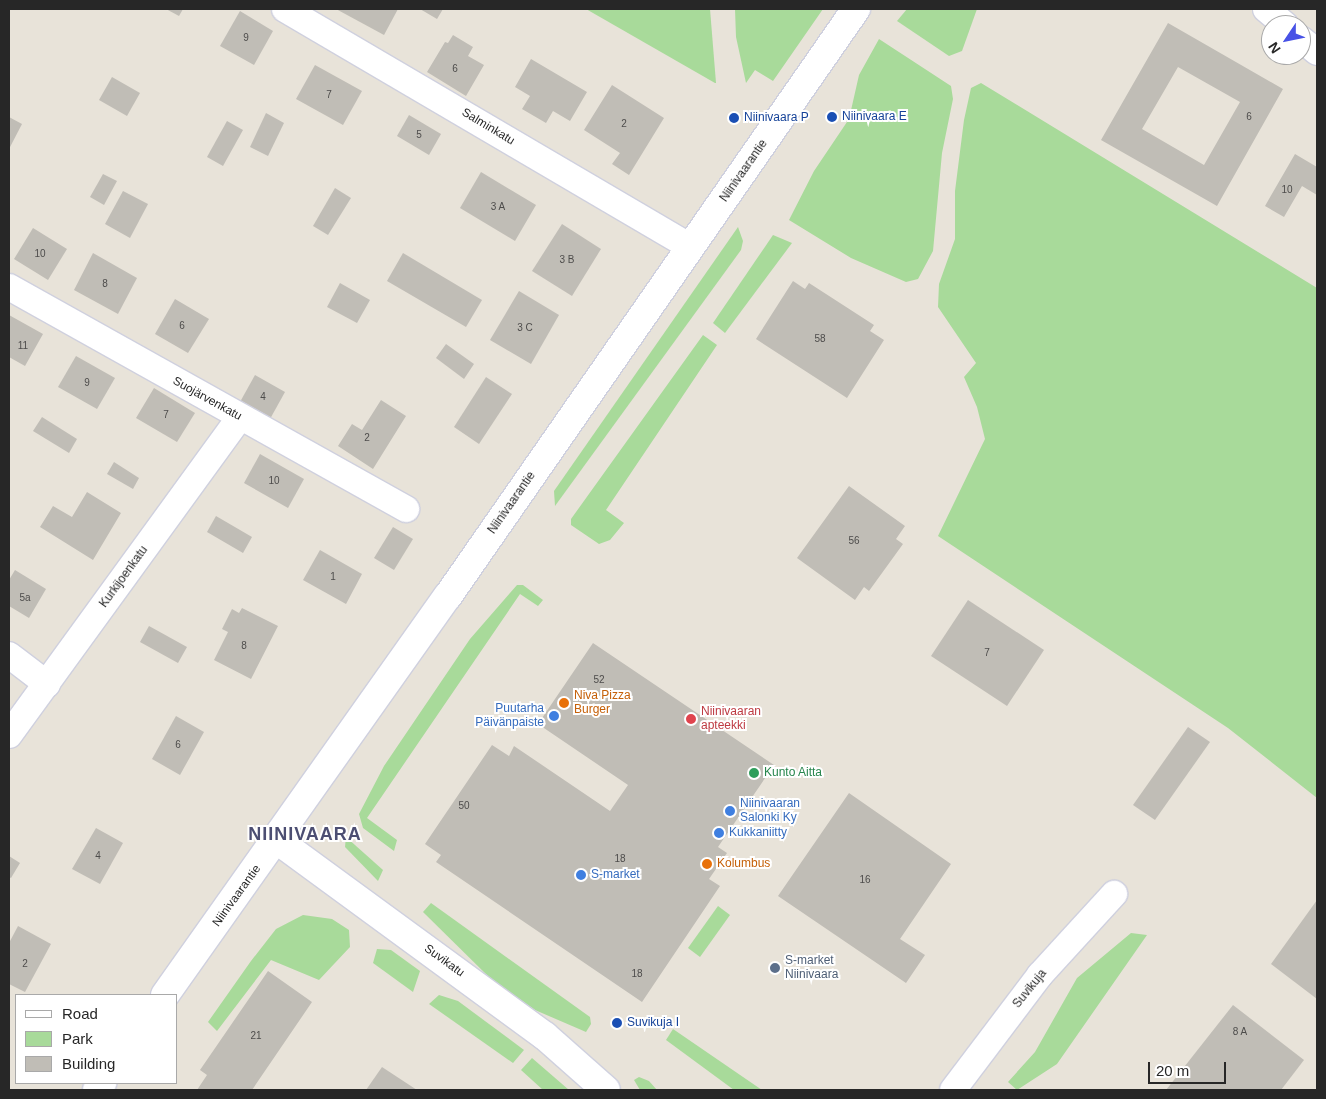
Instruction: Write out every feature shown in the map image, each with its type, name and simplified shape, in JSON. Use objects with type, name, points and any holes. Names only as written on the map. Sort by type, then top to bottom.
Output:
[{"type":"main road","name":"Niinivaarantie","points":[[166,994],[277,840],[856,9]]},
{"type":"main road","name":"Suvikatu","points":[[277,840],[545,1036],[606,1090]]},
{"type":"street","name":"Salminkatu","points":[[285,9],[690,247]]},
{"type":"street","name":"Suojärvenkatu","points":[[9,288],[239,418],[406,509]]},
{"type":"street","name":"Kurkijoenkatu","points":[[9,735],[239,418]]},
{"type":"street","points":[[9,655],[47,684]]},
{"type":"street","name":"Suvikuja","points":[[953,1090],[1040,975],[1114,894]]},
{"type":"green space","points":[[586,9],[710,9],[716,83],[715,83]]},
{"type":"green space","points":[[735,9],[823,9],[773,81],[755,70],[746,83],[736,37]]},
{"type":"green space","points":[[907,9],[977,9],[962,51],[949,56],[897,21]]},
{"type":"green space","points":[[879,39],[951,86],[953,99],[942,153],[933,251],[918,279],[906,282],[851,258],[789,220],[814,171],[849,119],[859,75]]},
{"type":"green space","points":[[981,83],[1317,288],[1317,798],[1228,728],[938,536],[985,439],[977,407],[964,377],[976,363],[938,307],[939,284],[955,239],[955,191],[964,120],[971,88]]},
{"type":"green space","points":[[738,227],[743,241],[741,250],[555,506],[554,491]]},
{"type":"green space","points":[[773,235],[792,243],[725,333],[713,323]]},
{"type":"green space","points":[[703,335],[717,345],[606,510],[624,523],[610,540],[599,544],[571,525],[571,519]]},
{"type":"green space","points":[[517,585],[523,585],[543,600],[538,606],[520,594],[367,818],[397,840],[394,851],[363,828],[359,814],[384,766],[470,639]]},
{"type":"green space","points":[[346,837],[383,870],[378,881],[345,847]]},
{"type":"green space","points":[[431,903],[590,1017],[591,1024],[586,1032],[535,1010],[493,981],[423,912]]},
{"type":"green space","points":[[718,906],[730,915],[700,957],[688,948]]},
{"type":"green space","points":[[303,915],[332,919],[349,930],[350,947],[319,980],[271,960],[217,1031],[208,1022],[251,961],[276,929]]},
{"type":"green space","points":[[1131,933],[1147,935],[1057,1064],[1017,1090],[1008,1082],[1035,1052],[1077,978]]},
{"type":"green space","points":[[377,949],[391,950],[420,971],[413,992],[373,963]]},
{"type":"green space","points":[[439,995],[458,1001],[524,1050],[513,1063],[429,1004]]},
{"type":"green space","points":[[673,1029],[762,1090],[734,1090],[666,1040]]},
{"type":"green space","points":[[532,1058],[569,1090],[543,1090],[521,1070]]},
{"type":"green space","points":[[639,1077],[649,1081],[657,1090],[640,1090],[634,1080]]},
{"type":"building","points":[[166,9],[183,9],[179,16]]},
{"type":"building","points":[[336,9],[398,9],[384,35]]},
{"type":"building","points":[[420,9],[443,9],[437,19]]},
{"type":"building","points":[[240,11],[273,31],[254,65],[220,46]]},
{"type":"building","points":[[1168,23],[1283,89],[1217,206],[1101,140]],"holes":[[[1178,67],[1240,102],[1204,165],[1142,129]]]},
{"type":"building","points":[[453,35],[473,47],[468,56],[484,65],[466,96],[427,72],[445,42],[448,43]]},
{"type":"building","points":[[531,59],[587,92],[570,121],[553,111],[546,123],[522,109],[530,96],[515,87]]},
{"type":"building","points":[[315,65],[362,91],[343,125],[296,99]]},
{"type":"building","points":[[112,77],[140,93],[127,116],[99,100]]},
{"type":"building","points":[[612,85],[664,118],[629,175],[612,164],[620,153],[584,130]]},
{"type":"building","points":[[266,113],[284,123],[268,156],[250,147]]},
{"type":"building","points":[[409,115],[441,134],[429,155],[397,136]]},
{"type":"building","points":[[9,117],[22,124],[9,149]]},
{"type":"building","points":[[227,121],[243,130],[223,166],[207,157]]},
{"type":"building","points":[[1295,154],[1317,167],[1317,195],[1302,186],[1284,217],[1265,206]]},
{"type":"building","points":[[481,172],[536,205],[515,241],[460,208]]},
{"type":"building","points":[[103,174],[117,181],[104,205],[90,197]]},
{"type":"building","points":[[335,188],[351,198],[328,235],[313,226]]},
{"type":"building","points":[[123,191],[148,204],[130,238],[105,224]]},
{"type":"building","points":[[562,224],[601,249],[572,296],[532,271]]},
{"type":"building","points":[[33,228],[67,249],[48,280],[14,259]]},
{"type":"building","points":[[93,253],[137,278],[118,314],[74,290]]},
{"type":"building","points":[[403,253],[482,300],[466,327],[387,281]]},
{"type":"building","points":[[793,281],[805,289],[809,283],[874,325],[870,331],[884,340],[847,398],[756,339]]},
{"type":"building","points":[[340,283],[370,300],[357,323],[327,307]]},
{"type":"building","points":[[519,291],[559,315],[531,364],[490,340]]},
{"type":"building","points":[[175,299],[209,319],[188,353],[155,334]]},
{"type":"building","points":[[9,315],[43,334],[25,366],[9,357]]},
{"type":"building","points":[[446,344],[474,364],[464,379],[436,358]]},
{"type":"building","points":[[76,356],[115,378],[97,409],[58,387]]},
{"type":"building","points":[[255,375],[285,392],[270,419],[240,402]]},
{"type":"building","points":[[486,377],[512,394],[479,444],[454,427]]},
{"type":"building","points":[[154,388],[195,413],[177,442],[136,418]]},
{"type":"building","points":[[381,400],[406,416],[373,469],[338,446],[352,424],[362,430]]},
{"type":"building","points":[[42,417],[77,439],[69,453],[33,431]]},
{"type":"building","points":[[260,454],[304,479],[288,508],[244,483]]},
{"type":"building","points":[[114,462],[139,478],[133,489],[107,474]]},
{"type":"building","points":[[849,486],[905,526],[896,539],[903,544],[869,591],[864,587],[855,600],[797,558]]},
{"type":"building","points":[[87,492],[121,513],[93,560],[40,527],[53,506],[72,517]]},
{"type":"building","points":[[216,516],[252,537],[243,553],[207,532]]},
{"type":"building","points":[[393,527],[413,539],[394,570],[374,558]]},
{"type":"building","points":[[320,550],[362,574],[346,604],[303,580]]},
{"type":"building","points":[[15,570],[46,589],[29,618],[9,606],[9,580]]},
{"type":"building","points":[[968,600],[1044,650],[1007,706],[931,656]]},
{"type":"building","points":[[242,608],[278,626],[251,679],[214,660],[228,632],[222,629],[232,609],[239,613]]},
{"type":"building","points":[[149,626],[187,647],[178,663],[140,642]]},
{"type":"building","points":[[593,643],[774,765],[718,847],[727,853],[709,879],[720,886],[642,1002],[436,862],[441,855],[425,844],[492,745],[509,756],[514,746],[610,811],[628,785],[538,724]]},
{"type":"building","points":[[176,716],[204,732],[180,775],[152,759]]},
{"type":"building","points":[[1188,727],[1210,742],[1155,820],[1133,805]]},
{"type":"building","points":[[849,793],[951,864],[900,939],[925,955],[906,983],[778,896]]},
{"type":"building","points":[[96,828],[123,843],[100,884],[72,869]]},
{"type":"building","points":[[9,856],[20,863],[11,878],[9,877]]},
{"type":"building","points":[[1317,900],[1317,999],[1271,964]]},
{"type":"building","points":[[18,926],[51,944],[25,992],[9,984],[9,943]]},
{"type":"building","points":[[268,971],[312,1002],[252,1090],[197,1090],[207,1075],[200,1070]]},
{"type":"building","points":[[1233,1005],[1304,1060],[1281,1090],[1166,1090]]},
{"type":"building","points":[[382,1067],[417,1090],[366,1090]]},
{"type":"place","name":"Niinivaara E","points":[[832,117]]},
{"type":"place","name":"Niinivaara P","points":[[734,118]]},
{"type":"place","name":"Niva Pizza Burger","points":[[564,703]]},
{"type":"place","name":"Puutarha Päivänpaiste","points":[[554,716]]},
{"type":"place","name":"Niinivaaran apteekki","points":[[691,719]]},
{"type":"place","name":"Kunto Aitta","points":[[754,773]]},
{"type":"place","name":"Niinivaaran Salonki Ky","points":[[730,811]]},
{"type":"place","name":"Kukkaniitty","points":[[719,833]]},
{"type":"place","name":"Kolumbus","points":[[707,864]]},
{"type":"place","name":"S-market","points":[[581,875]]},
{"type":"place","name":"S-market Niinivaara","points":[[775,968]]},
{"type":"place","name":"Suvikuja I","points":[[617,1023]]},
{"type":"district","name":"NIINIVAARA","points":[[305,834]]}]
